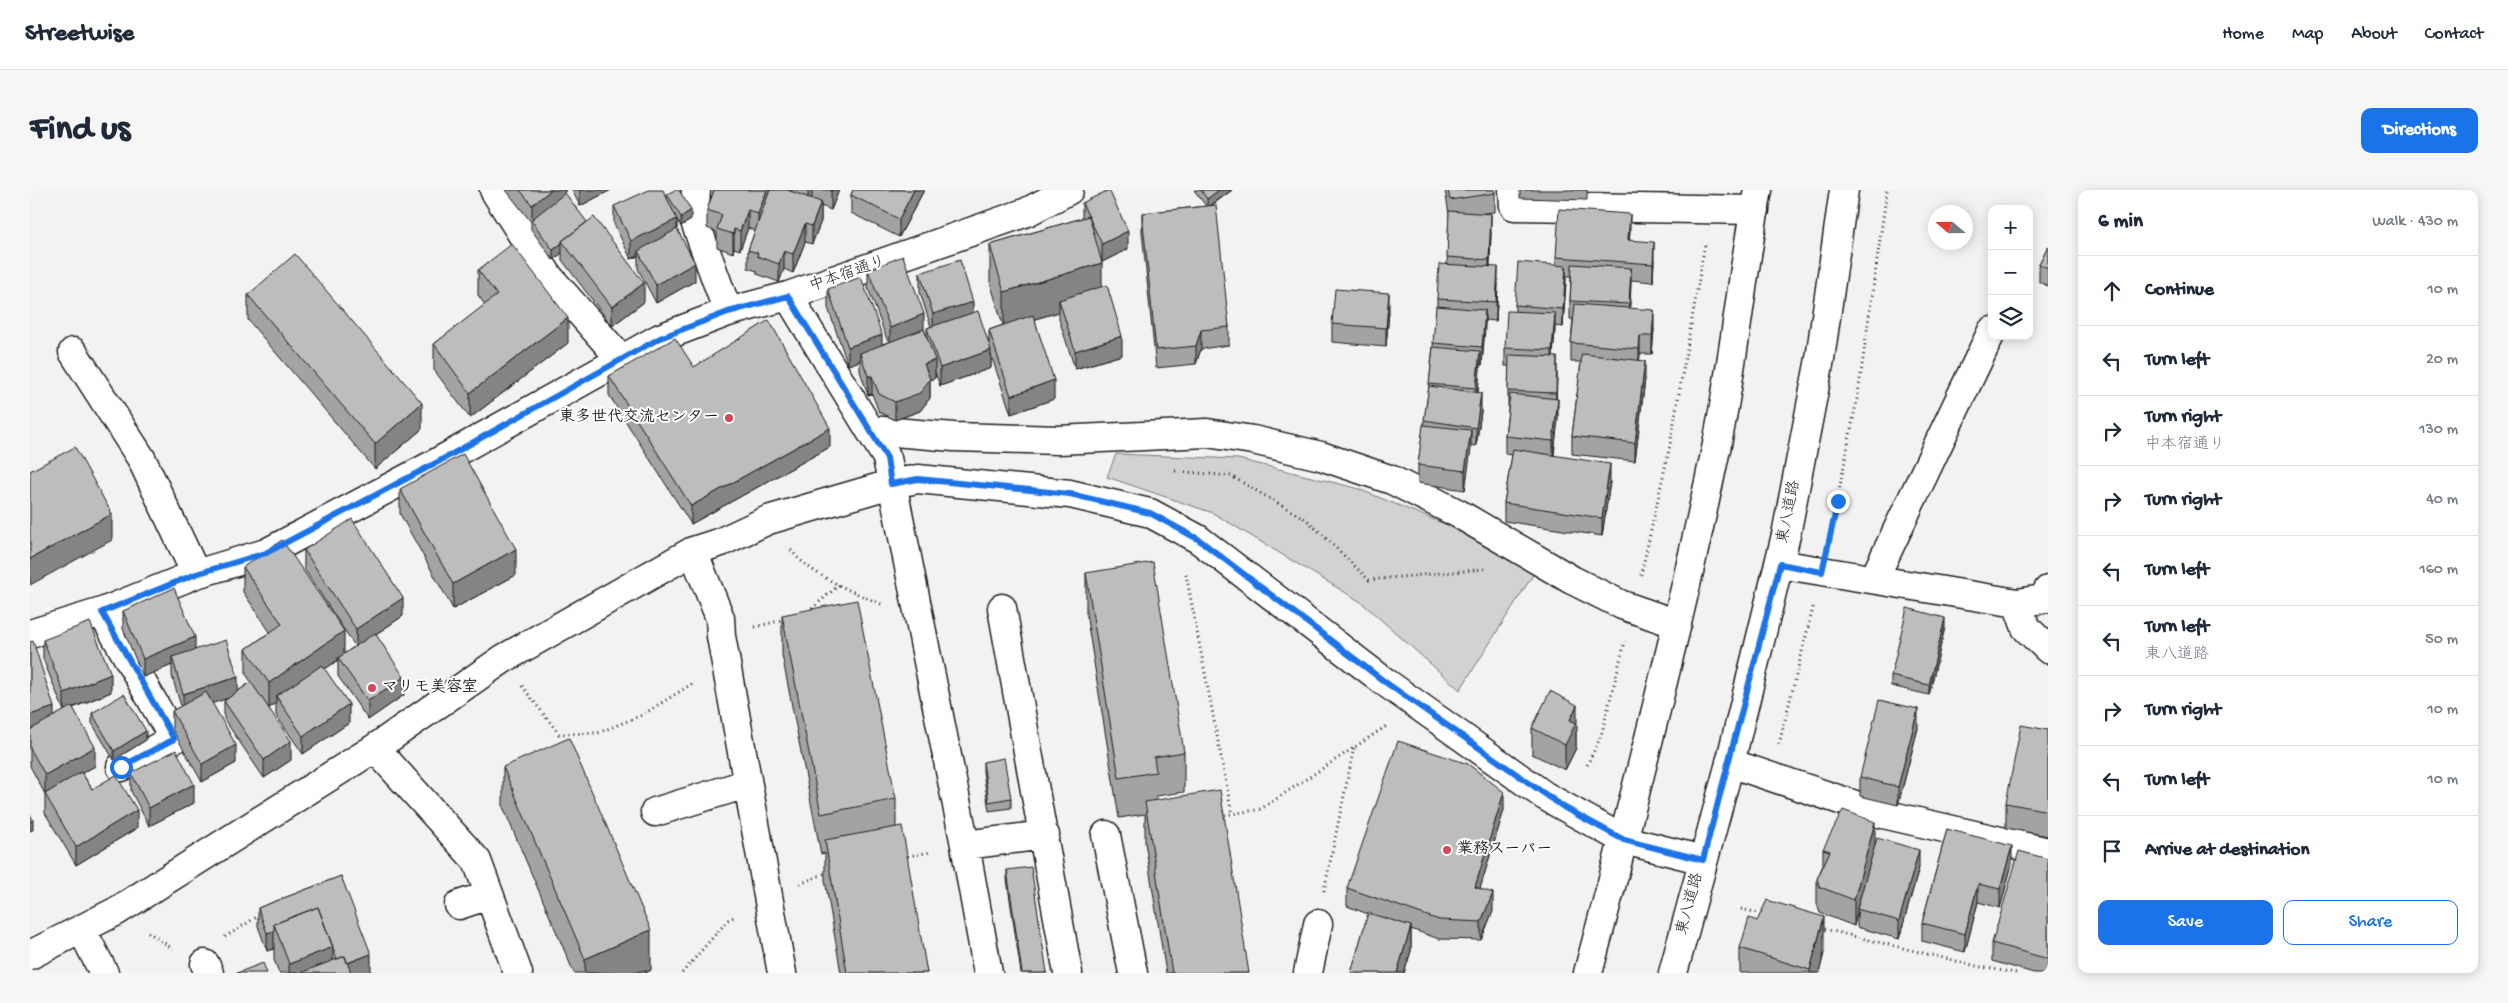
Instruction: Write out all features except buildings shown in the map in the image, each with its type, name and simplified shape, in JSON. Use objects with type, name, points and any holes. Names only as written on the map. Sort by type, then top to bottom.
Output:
[{"type":"street","points":[[494,190],[549,277],[620,358]]},
{"type":"street","points":[[696,190],[694,219],[728,312]]},
{"type":"street","name":"中本宿通り","points":[[30,634],[102,612],[196,574],[266,553],[436,463],[620,358],[660,338],[728,312],[788,296],[1027,212],[1070,190]]},
{"type":"street","points":[[1513,190],[1514,206],[1710,208],[1756,200],[1717,443],[1677,624],[1624,840],[1588,973]]},
{"type":"street","name":"東八道路","points":[[1673,973],[1730,763],[1780,564],[1820,359],[1844,190]]},
{"type":"street","points":[[788,296],[887,458],[965,845],[988,973]]},
{"type":"street","points":[[1874,578],[1988,339]]},
{"type":"street","points":[[73,352],[141,458],[196,574]]},
{"type":"street","points":[[870,430],[954,437],[1058,440],[1207,433],[1261,442],[1321,456],[1392,480],[1459,514],[1572,580],[1633,610],[1677,624]]},
{"type":"street","points":[[30,955],[117,911],[375,748],[503,659],[693,550],[721,542],[768,520],[891,484],[918,479],[1070,494],[1150,513],[1198,539],[1385,682],[1545,796],[1624,840],[1703,860]]},
{"type":"street","points":[[693,550],[720,618],[721,636],[746,784],[782,973]]},
{"type":"street","points":[[1780,564],[2017,603],[2043,599],[2048,590]]},
{"type":"street","points":[[2017,603],[2026,628],[2048,649]]},
{"type":"street","points":[[1002,608],[1045,835],[1068,973]]},
{"type":"street","points":[[102,612],[174,739],[121,767]]},
{"type":"street","points":[[375,748],[477,861],[518,973]]},
{"type":"street","points":[[1730,763],[1879,813],[2048,852]]},
{"type":"street","points":[[655,812],[746,784]]},
{"type":"street","points":[[965,845],[1045,835]]},
{"type":"street","points":[[1106,836],[1133,973]]},
{"type":"street","points":[[459,905],[489,895]]},
{"type":"street","points":[[1308,973],[1318,924]]},
{"type":"street","points":[[82,930],[104,973]]},
{"type":"path","points":[[1771,777],[1822,572],[1858,394],[1887,190]]},
{"type":"path","points":[[1587,765],[1601,736],[1633,610],[1670,445],[1697,297],[1710,208]]},
{"type":"path","points":[[1173,471],[1231,476],[1307,520],[1369,580],[1486,569]]},
{"type":"path","points":[[768,520],[797,558],[839,586],[888,607]]},
{"type":"path","points":[[1185,566],[1232,814]]},
{"type":"path","points":[[806,614],[839,586]]},
{"type":"path","points":[[721,636],[787,619]]},
{"type":"path","points":[[503,659],[532,701],[559,734],[598,732],[642,715],[699,678],[726,665]]},
{"type":"path","points":[[1318,924],[1354,748]]},
{"type":"path","points":[[1741,909],[1768,916]]},
{"type":"path","points":[[117,911],[188,959],[207,969]]},
{"type":"path","points":[[220,940],[268,911]]},
{"type":"path","points":[[1814,927],[1981,967],[2016,973]]},
{"type":"shaded area","points":[[1116,454],[1238,459],[1356,488],[1447,525],[1538,567],[1460,690],[1361,602],[1213,513],[1107,477]]},
{"type":"place","name":"東多世代交流センター","points":[[729,418]]},
{"type":"place","name":"マリモ美容室","points":[[372,688]]},
{"type":"place","name":"業務スーパー","points":[[1447,850]]},
{"type":"route","points":[[121,767],[174,739],[102,612],[196,574],[266,553],[436,463],[620,358],[660,338],[728,312],[788,296],[887,458],[891,484],[918,479],[1070,494],[1150,513],[1198,539],[1385,682],[1545,796],[1624,840],[1703,860],[1730,763],[1780,564],[1822,572],[1838,501]]}]
